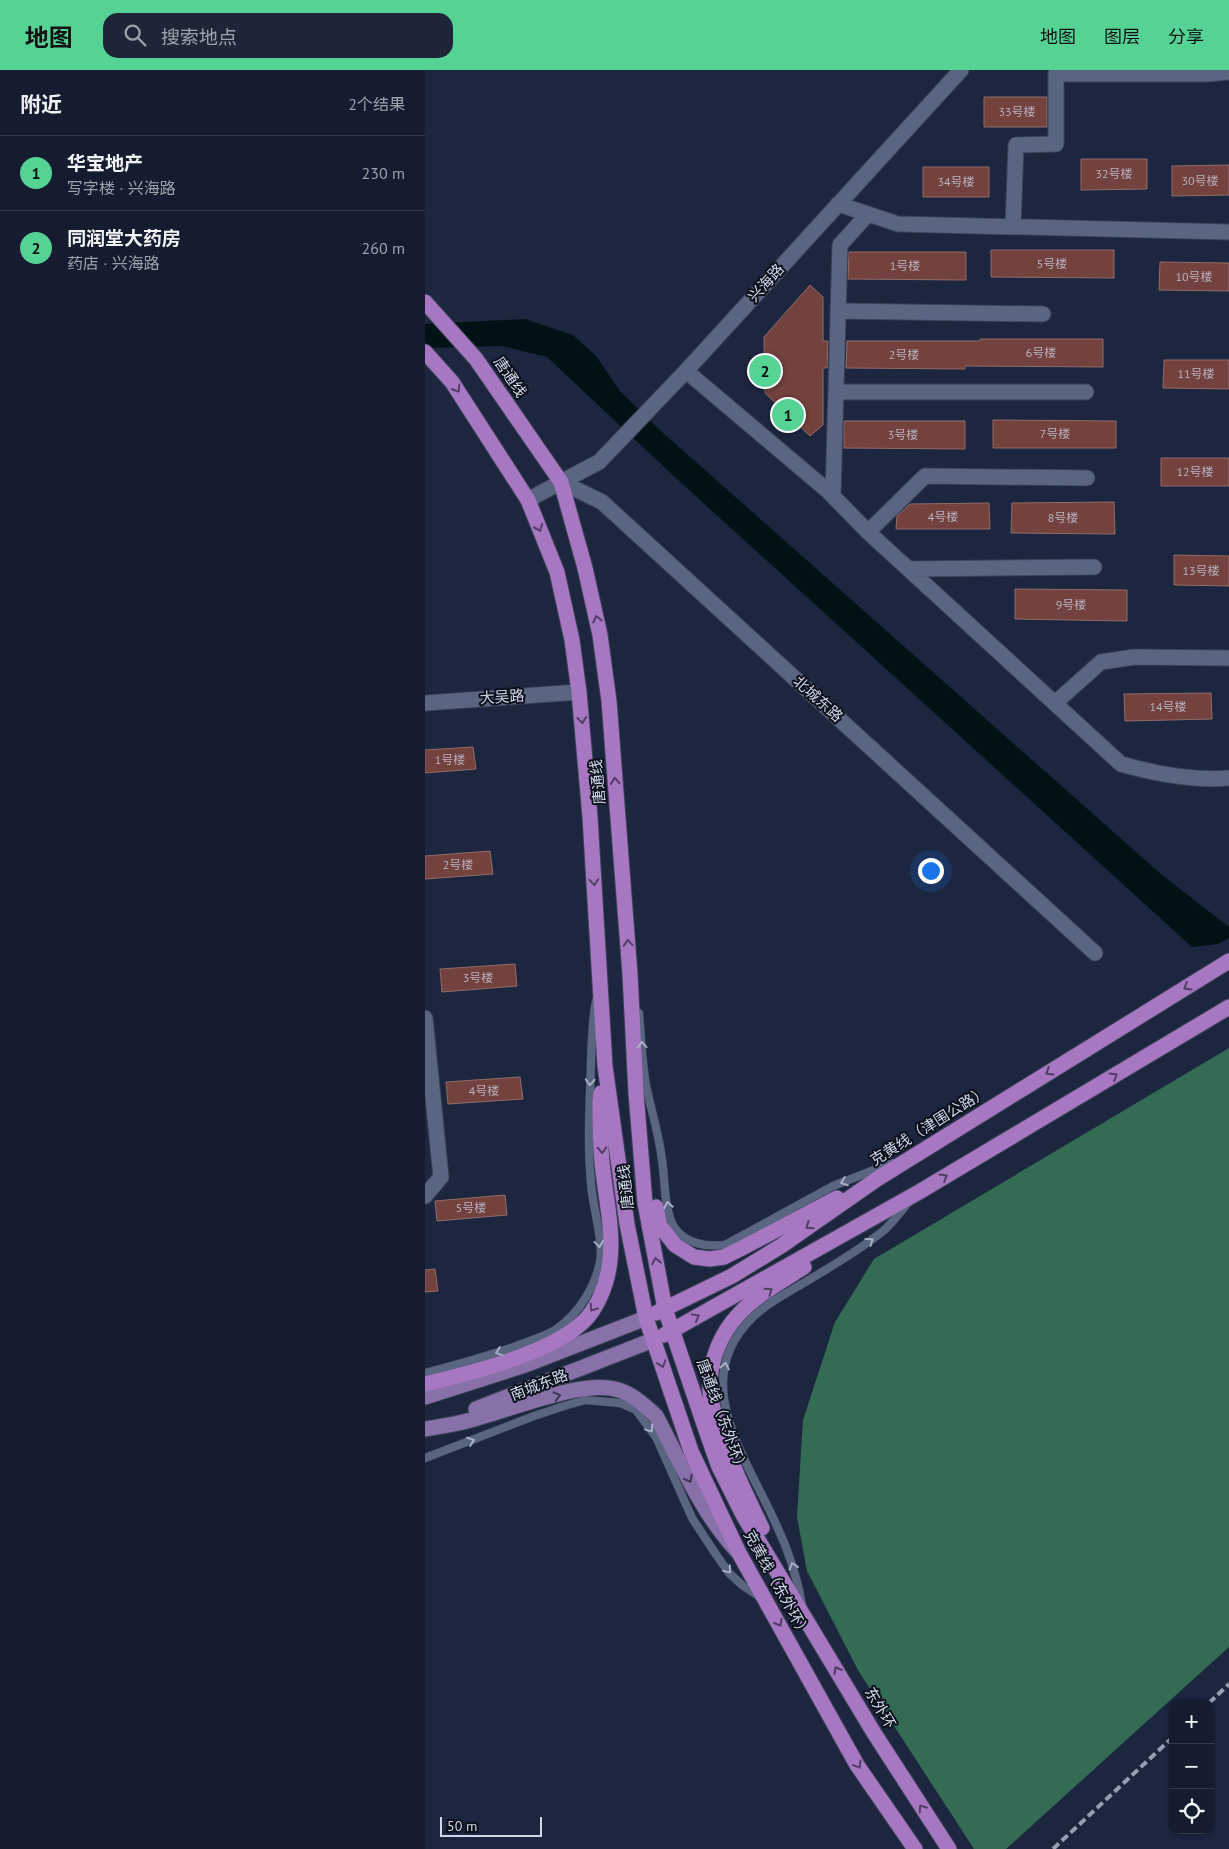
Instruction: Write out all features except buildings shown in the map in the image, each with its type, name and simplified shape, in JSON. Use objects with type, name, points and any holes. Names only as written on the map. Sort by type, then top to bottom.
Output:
[{"type":"highway","name":"唐通线","points":[[425,302],[476,359],[561,482],[585,568],[600,635],[609,701],[631,974],[636,1093],[645,1203],[665,1309]]},
{"type":"highway","name":"唐通线","points":[[425,352],[452,382],[527,500],[557,572],[572,640],[579,692],[590,817],[605,1066],[627,1224],[646,1318]]},
{"type":"highway","name":"克黄线（津围公路）","points":[[646,1318],[732,1276],[781,1246],[877,1178],[1229,962]]},
{"type":"highway","points":[[653,1340],[673,1331],[919,1192],[1229,1007]]},
{"type":"highway","points":[[425,1384],[502,1362],[548,1344],[565,1336],[584,1321],[595,1306],[604,1288],[611,1250],[602,1160],[600,1101],[605,1066]]},
{"type":"highway","points":[[636,1093],[647,1134],[650,1166],[660,1226],[675,1245],[693,1256],[710,1259],[724,1256],[877,1178]]},
{"type":"highway","points":[[785,1582],[725,1448],[714,1412],[710,1390],[712,1366],[718,1345],[728,1327],[740,1313],[871,1219]]},
{"type":"highway","name":"唐通线（东外环）","points":[[665,1309],[719,1467],[743,1515],[785,1582]]},
{"type":"highway","name":"克黄线（东外环）","points":[[646,1318],[691,1451],[739,1554],[857,1765],[915,1849]]},
{"type":"highway","name":"东外环","points":[[785,1582],[873,1733],[949,1849]]},
{"type":"main road","name":"南城东路","points":[[425,1397],[525,1365],[646,1318]]},
{"type":"main road","name":"南城东路","points":[[425,1429],[653,1340]]},
{"type":"main road","points":[[425,1429],[463,1422],[547,1398],[595,1387],[615,1389],[631,1395],[643,1403],[656,1416],[708,1516],[720,1534],[739,1554]]},
{"type":"street","name":"兴海路","points":[[561,482],[599,462],[686,371],[961,70]]},
{"type":"street","points":[[1013,227],[1016,145],[1056,144],[1056,74],[1208,74],[1229,72]]},
{"type":"street","points":[[837,204],[898,224],[1229,232]]},
{"type":"street","points":[[833,496],[840,245],[868,214]]},
{"type":"street","points":[[838,311],[1043,314]]},
{"type":"street","points":[[686,371],[833,496],[868,532],[1121,764],[1155,774],[1207,779],[1229,778]]},
{"type":"street","points":[[836,392],[1086,392]]},
{"type":"street","points":[[868,532],[925,476],[1087,478]]},
{"type":"street","points":[[527,500],[561,482]]},
{"type":"street","name":"北城东路","points":[[561,482],[602,502],[1095,953]]},
{"type":"street","points":[[909,569],[1094,567]]},
{"type":"street","points":[[1055,703],[1101,662],[1135,657],[1229,658]]},
{"type":"street","name":"大吴路","points":[[425,703],[579,692]]},
{"type":"street","points":[[425,1018],[441,1177],[425,1196]]},
{"type":"lane","points":[[631,974],[638,1004],[646,1086],[659,1136],[669,1214],[674,1227],[684,1237],[695,1243],[711,1246],[725,1245],[833,1186],[922,1151]]},
{"type":"lane","points":[[425,1373],[486,1356],[557,1329],[571,1317],[584,1301],[593,1284],[600,1261],[599,1239],[591,1184],[589,1103],[593,1016],[601,982]]},
{"type":"lane","points":[[804,1614],[792,1560],[732,1432],[724,1403],[723,1371],[728,1354],[738,1335],[753,1317],[775,1300],[852,1253],[884,1230],[919,1192]]},
{"type":"lane","points":[[425,1458],[534,1416],[585,1400],[620,1403],[636,1410],[656,1437],[692,1518],[729,1573],[742,1585],[766,1601]]},
{"type":"green space","points":[[1229,1048],[1229,1647],[1172,1699],[1169,1699],[1169,1701],[1006,1849],[974,1849],[859,1672],[807,1571],[797,1517],[803,1420],[835,1322],[874,1259]]},
{"type":"shaded area","points":[[525,319],[573,335],[596,356],[620,391],[662,432],[1162,875],[1229,927],[1229,938],[1218,944],[1192,947],[678,480],[547,357],[502,346],[425,348],[425,324]]},
{"type":"railway","points":[[1213,1699],[1229,1684]]},
{"type":"railway","points":[[1053,1849],[1169,1741]]},
{"type":"place","name":"同润堂大药房","points":[[765,371]]},
{"type":"place","name":"华宝地产","points":[[788,415]]}]
